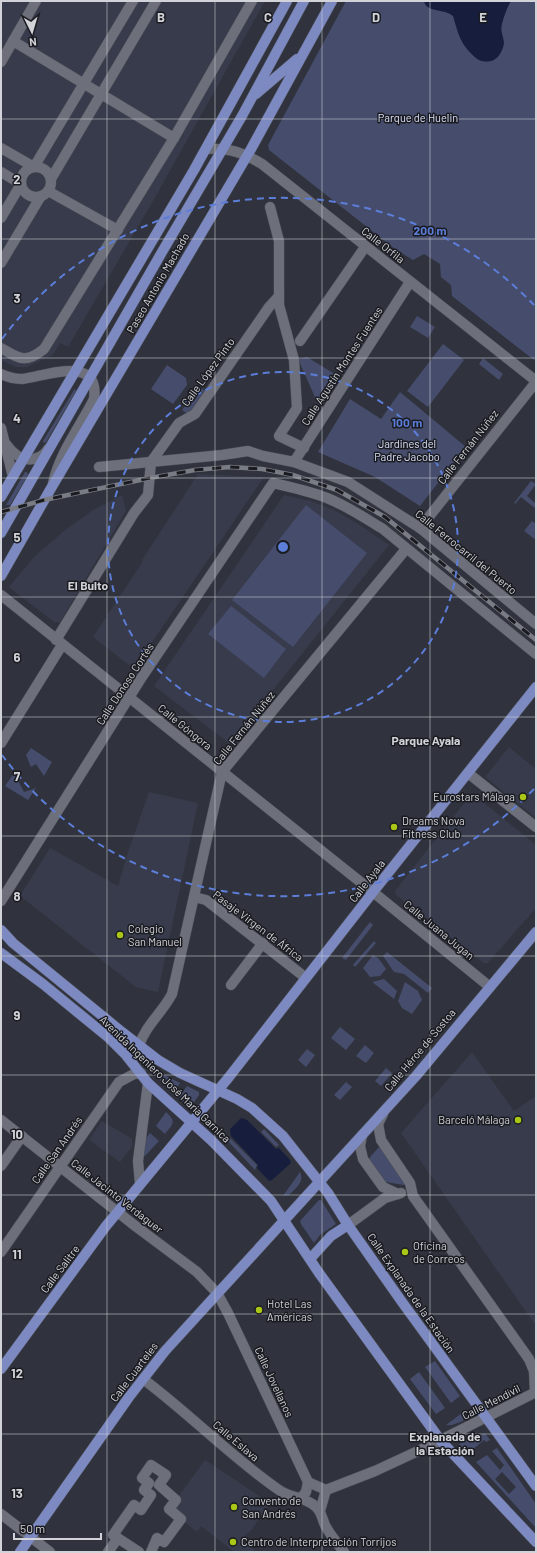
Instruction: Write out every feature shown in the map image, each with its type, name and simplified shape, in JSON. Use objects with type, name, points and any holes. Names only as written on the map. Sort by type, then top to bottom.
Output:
[{"type":"main road","points":[[1,497],[206,148],[287,1]]},
{"type":"main road","name":"Paseo Antonio Machado","points":[[1,533],[224,148],[304,1]]},
{"type":"main road","name":"Paseo Antonio Machado","points":[[1,576],[247,155],[332,1]]},
{"type":"main road","points":[[252,98],[303,54]]},
{"type":"main road","name":"Calle Ayala","points":[[191,1122],[219,1090],[373,892],[536,687]]},
{"type":"main road","name":"Avenida Ingeniero José María Garnica","points":[[1,930],[13,942],[139,1046],[166,1065],[219,1090],[252,1108],[278,1131],[304,1160],[319,1181]]},
{"type":"main road","name":"Calle Héroe de Sostoa","points":[[284,1221],[416,1076],[536,932]]},
{"type":"main road","name":"Avenida Ingeniero José María Garnica","points":[[1,953],[43,984],[109,1038],[125,1054],[148,1083],[211,1140],[271,1201],[310,1259]]},
{"type":"main road","name":"Calle Salitre","points":[[1,1369],[118,1211],[191,1122]]},
{"type":"main road","name":"Calle Explanada de la Estación","points":[[319,1181],[348,1225],[536,1486]]},
{"type":"main road","name":"Calle Cuarteles","points":[[20,1552],[143,1379],[179,1334],[284,1221]]},
{"type":"main road","points":[[348,1225],[331,1236],[310,1259],[441,1440],[536,1542]]},
{"type":"street","points":[[1,62],[36,1]]},
{"type":"street","points":[[1,218],[21,184],[23,174],[26,170],[34,167],[133,1]]},
{"type":"street","points":[[1,264],[44,193],[50,186],[51,179],[156,1]]},
{"type":"street","points":[[1,348],[19,358],[33,358],[44,349],[174,138],[252,1]]},
{"type":"street","points":[[13,41],[174,138]]},
{"type":"street","points":[[1,148],[34,167],[46,170],[51,179]]},
{"type":"street","name":"Calle Orfila","points":[[206,148],[224,148],[247,155],[262,164],[536,382]]},
{"type":"street","points":[[1,172],[21,184],[28,195],[34,197],[44,193],[118,230]]},
{"type":"street","points":[[270,207],[279,241],[279,305],[294,360],[297,408],[279,436],[304,448]]},
{"type":"street","points":[[300,341],[365,247]]},
{"type":"street","name":"Calle Agustín Montes Fuentes","points":[[294,462],[410,282]]},
{"type":"street","name":"Calle López Pinto","points":[[151,462],[179,423],[195,414],[269,307],[279,296]]},
{"type":"street","points":[[1,374],[7,377],[20,379],[76,371],[82,372],[90,378],[95,391],[94,399],[62,454],[52,487]]},
{"type":"street","name":"Calle Fernán Núñez","points":[[420,528],[536,382]]},
{"type":"street","points":[[1,428],[13,477]]},
{"type":"street","points":[[6,444],[12,452],[24,458],[39,458],[50,448]]},
{"type":"street","name":"Calle Ferrocarril del Puerto","points":[[99,467],[222,455],[248,451],[263,456],[294,462],[348,482],[420,528],[536,624]]},
{"type":"street","points":[[1,743],[134,513],[148,495],[151,462]]},
{"type":"street","name":"Calle Donoso Cortés","points":[[1,901],[129,698],[273,483],[303,490],[327,498],[356,512],[383,530],[406,549]]},
{"type":"street","points":[[406,549],[536,654]]},
{"type":"street","name":"Calle Fernán Núñez","points":[[139,1046],[143,1034],[166,1006],[172,994],[222,772],[406,549]]},
{"type":"street","name":"Calle Góngora","points":[[1,595],[59,643],[373,892]]},
{"type":"street","points":[[468,773],[536,827]]},
{"type":"street","name":"Calle Juana Jugan","points":[[373,892],[490,987]]},
{"type":"street","name":"Pasaje Virgen de África","points":[[194,897],[206,900],[306,978]]},
{"type":"street","points":[[231,984],[263,943]]},
{"type":"street","name":"Calle San Andrés","points":[[1,1252],[118,1082],[130,1075],[141,1073]]},
{"type":"street","points":[[140,1184],[138,1161],[148,1083]]},
{"type":"street","points":[[385,1110],[378,1124],[381,1140],[410,1183],[413,1196],[529,1359],[534,1371],[535,1392]]},
{"type":"street","name":"Calle Jacinto Verdaguer","points":[[1,1120],[197,1272],[217,1293]]},
{"type":"street","points":[[362,1135],[360,1146],[363,1159],[383,1187],[398,1194]]},
{"type":"street","points":[[1,1166],[22,1136]]},
{"type":"street","points":[[348,1225],[385,1198],[404,1193],[413,1196]]},
{"type":"street","name":"Calle Jovellanos","points":[[217,1293],[228,1313],[308,1482]]},
{"type":"street","name":"Calle Eslava","points":[[143,1379],[194,1420],[226,1450],[281,1492],[301,1498],[315,1506],[320,1511]]},
{"type":"street","name":"Calle Mendívil","points":[[326,1490],[375,1471],[486,1418],[535,1392]]},
{"type":"street","points":[[139,1552],[113,1535],[134,1505],[141,1510],[151,1495],[144,1490],[149,1483],[142,1478],[152,1465],[166,1475],[159,1485],[176,1500],[169,1509],[181,1519],[164,1542],[157,1538],[151,1552]]},
{"type":"street","points":[[301,1498],[306,1492],[308,1482],[326,1490],[320,1511],[325,1526],[341,1551]]},
{"type":"street","points":[[1,1514],[50,1552]]},
{"type":"street","points":[[108,1552],[118,1538]]},
{"type":"street","points":[[156,1552],[161,1540]]},
{"type":"shaded area","points":[[1,1],[265,1],[153,201],[68,347],[60,343],[53,355],[27,367],[16,367],[3,361],[1,363]]},
{"type":"shaded area","points":[[424,1],[511,1],[501,26],[504,42],[500,54],[496,59],[487,62],[478,59],[463,44],[453,16],[428,7],[425,5]]},
{"type":"shaded area","points":[[198,474],[264,477],[134,669],[93,637]]},
{"type":"shaded area","points":[[122,495],[126,511],[60,622],[54,622],[9,587],[35,556],[65,530],[93,510]]},
{"type":"shaded area","points":[[284,495],[311,501],[334,510],[360,525],[389,545],[230,744],[154,686]]},
{"type":"shaded area","name":"Eurostars Málaga","points":[[509,747],[536,769],[536,818],[485,777]]},
{"type":"shaded area","name":"Colegio San Manuel","points":[[149,792],[198,803],[158,992],[136,987],[20,896],[50,848],[118,886]]},
{"type":"shaded area","points":[[472,793],[536,845],[536,908],[488,963],[484,963],[396,895],[395,891]]},
{"type":"shaded area","points":[[472,1052],[514,1111],[536,1096],[536,1326],[401,1133]]},
{"type":"shaded area","points":[[242,1118],[247,1120],[276,1149],[279,1148],[290,1160],[291,1163],[272,1180],[269,1181],[257,1168],[258,1165],[231,1136],[230,1129]]},
{"type":"shaded area","points":[[102,1121],[132,1139],[132,1147],[120,1162],[89,1140]]},
{"type":"shaded area","name":"Convento de San Andrés","points":[[205,1460],[270,1503],[253,1528],[242,1539],[257,1552],[234,1552],[201,1526],[197,1532],[169,1509]]},
{"type":"green space","name":"Parque de Huelin","points":[[346,1],[536,1],[536,357],[534,360],[452,296],[451,285],[441,277],[440,264],[424,254],[413,260],[395,249],[269,150],[268,145]]},
{"type":"green space","points":[[417,316],[435,327],[428,338],[410,327]]},
{"type":"green space","points":[[443,344],[464,360],[428,407],[407,391]]},
{"type":"green space","points":[[307,357],[338,376],[319,406],[298,359]]},
{"type":"green space","points":[[483,358],[503,374],[499,380],[479,364]]},
{"type":"green space","points":[[167,365],[186,378],[187,385],[173,404],[151,389]]},
{"type":"green space","points":[[199,388],[205,390],[189,415],[182,410]]},
{"type":"green space","points":[[75,389],[76,391],[44,443],[43,441]]},
{"type":"green space","name":"Jardines del Padre Jacobo","points":[[400,392],[466,447],[420,506],[375,477],[318,452],[350,399],[381,419]]},
{"type":"green space","points":[[25,472],[27,472],[28,475],[10,505],[6,505]]},
{"type":"green space","points":[[531,481],[536,484],[527,496],[536,504],[536,509],[521,497],[515,504],[514,503]]},
{"type":"green space","points":[[306,505],[367,553],[293,647],[232,600]]},
{"type":"green space","points":[[532,521],[536,524],[536,540],[524,531]]},
{"type":"green space","points":[[231,606],[286,649],[264,678],[208,634]]},
{"type":"green space","points":[[31,748],[52,762],[44,776],[36,764],[31,767],[26,755]]},
{"type":"green space","points":[[14,773],[24,792],[36,788],[28,800],[5,786]]},
{"type":"green space","points":[[370,922],[373,925],[346,960],[342,958]]},
{"type":"green space","points":[[374,941],[376,943],[355,967],[353,965]]},
{"type":"green space","points":[[387,952],[432,988],[428,993],[404,974],[394,972],[383,956]]},
{"type":"green space","points":[[373,955],[379,959],[386,969],[380,976],[370,977],[363,968]]},
{"type":"green space","points":[[384,979],[397,991],[394,999],[372,982]]},
{"type":"green space","points":[[405,982],[418,991],[422,1000],[412,1014],[402,1008],[398,1001]]},
{"type":"green space","points":[[340,1027],[355,1039],[346,1050],[331,1038]]},
{"type":"green space","points":[[365,1045],[374,1053],[366,1063],[356,1056]]},
{"type":"green space","points":[[307,1049],[315,1055],[306,1067],[298,1060]]},
{"type":"green space","points":[[148,1067],[180,1083],[174,1092],[146,1068]]},
{"type":"green space","points":[[386,1068],[392,1073],[381,1086],[375,1081]]},
{"type":"green space","points":[[346,1082],[352,1087],[340,1100],[334,1095]]},
{"type":"green space","points":[[187,1086],[199,1092],[199,1095],[192,1105],[187,1105],[179,1097]]},
{"type":"green space","points":[[166,1112],[172,1118],[173,1123],[165,1134],[156,1126]]},
{"type":"green space","points":[[264,1129],[279,1145],[276,1147],[261,1132]]},
{"type":"green space","points":[[150,1133],[159,1141],[145,1156],[143,1156],[143,1142]]},
{"type":"green space","points":[[229,1137],[257,1165],[255,1170],[227,1140]]},
{"type":"green space","points":[[379,1147],[407,1185],[386,1182],[370,1160],[370,1157]]},
{"type":"green space","points":[[300,1172],[301,1179],[299,1185],[289,1195],[283,1196]]},
{"type":"green space","points":[[319,1200],[321,1200],[336,1224],[320,1235],[314,1243],[300,1221]]},
{"type":"green space","points":[[435,1361],[460,1396],[451,1403],[425,1367]]},
{"type":"green space","points":[[419,1372],[445,1408],[436,1414],[410,1379]]},
{"type":"green space","points":[[466,1410],[463,1421],[452,1425],[446,1425]]},
{"type":"green space","points":[[485,1433],[490,1440],[486,1442],[484,1440],[472,1450],[474,1453],[470,1456],[459,1444]]},
{"type":"green space","points":[[497,1448],[536,1504],[536,1528],[476,1462],[487,1455],[500,1470],[504,1465],[492,1451]],"holes":[[[502,1472],[516,1487],[509,1494],[495,1479]]]},
{"type":"railway","points":[[1,512],[44,500],[195,470],[230,467],[262,469],[293,475],[337,490],[385,517],[536,640]]},
{"type":"place","name":"Eurostars Málaga","points":[[523,797]]},
{"type":"place","name":"Dreams Nova Fitness Club","points":[[394,827]]},
{"type":"place","name":"Colegio San Manuel","points":[[120,935]]},
{"type":"place","name":"Barceló Málaga","points":[[518,1120]]},
{"type":"place","name":"Oficina de Correos","points":[[405,1252]]},
{"type":"place","name":"Hotel Las Américas","points":[[259,1310]]},
{"type":"place","name":"Convento de San Andrés","points":[[234,1507]]},
{"type":"place","name":"Centro de Interpretación Torrijos","points":[[233,1542]]},
{"type":"district","name":"El Bulto","points":[[88,586]]},
{"type":"district","name":"Parque Ayala","points":[[426,741]]},
{"type":"district","name":"Explanada de la Estación","points":[[445,1444]]}]
